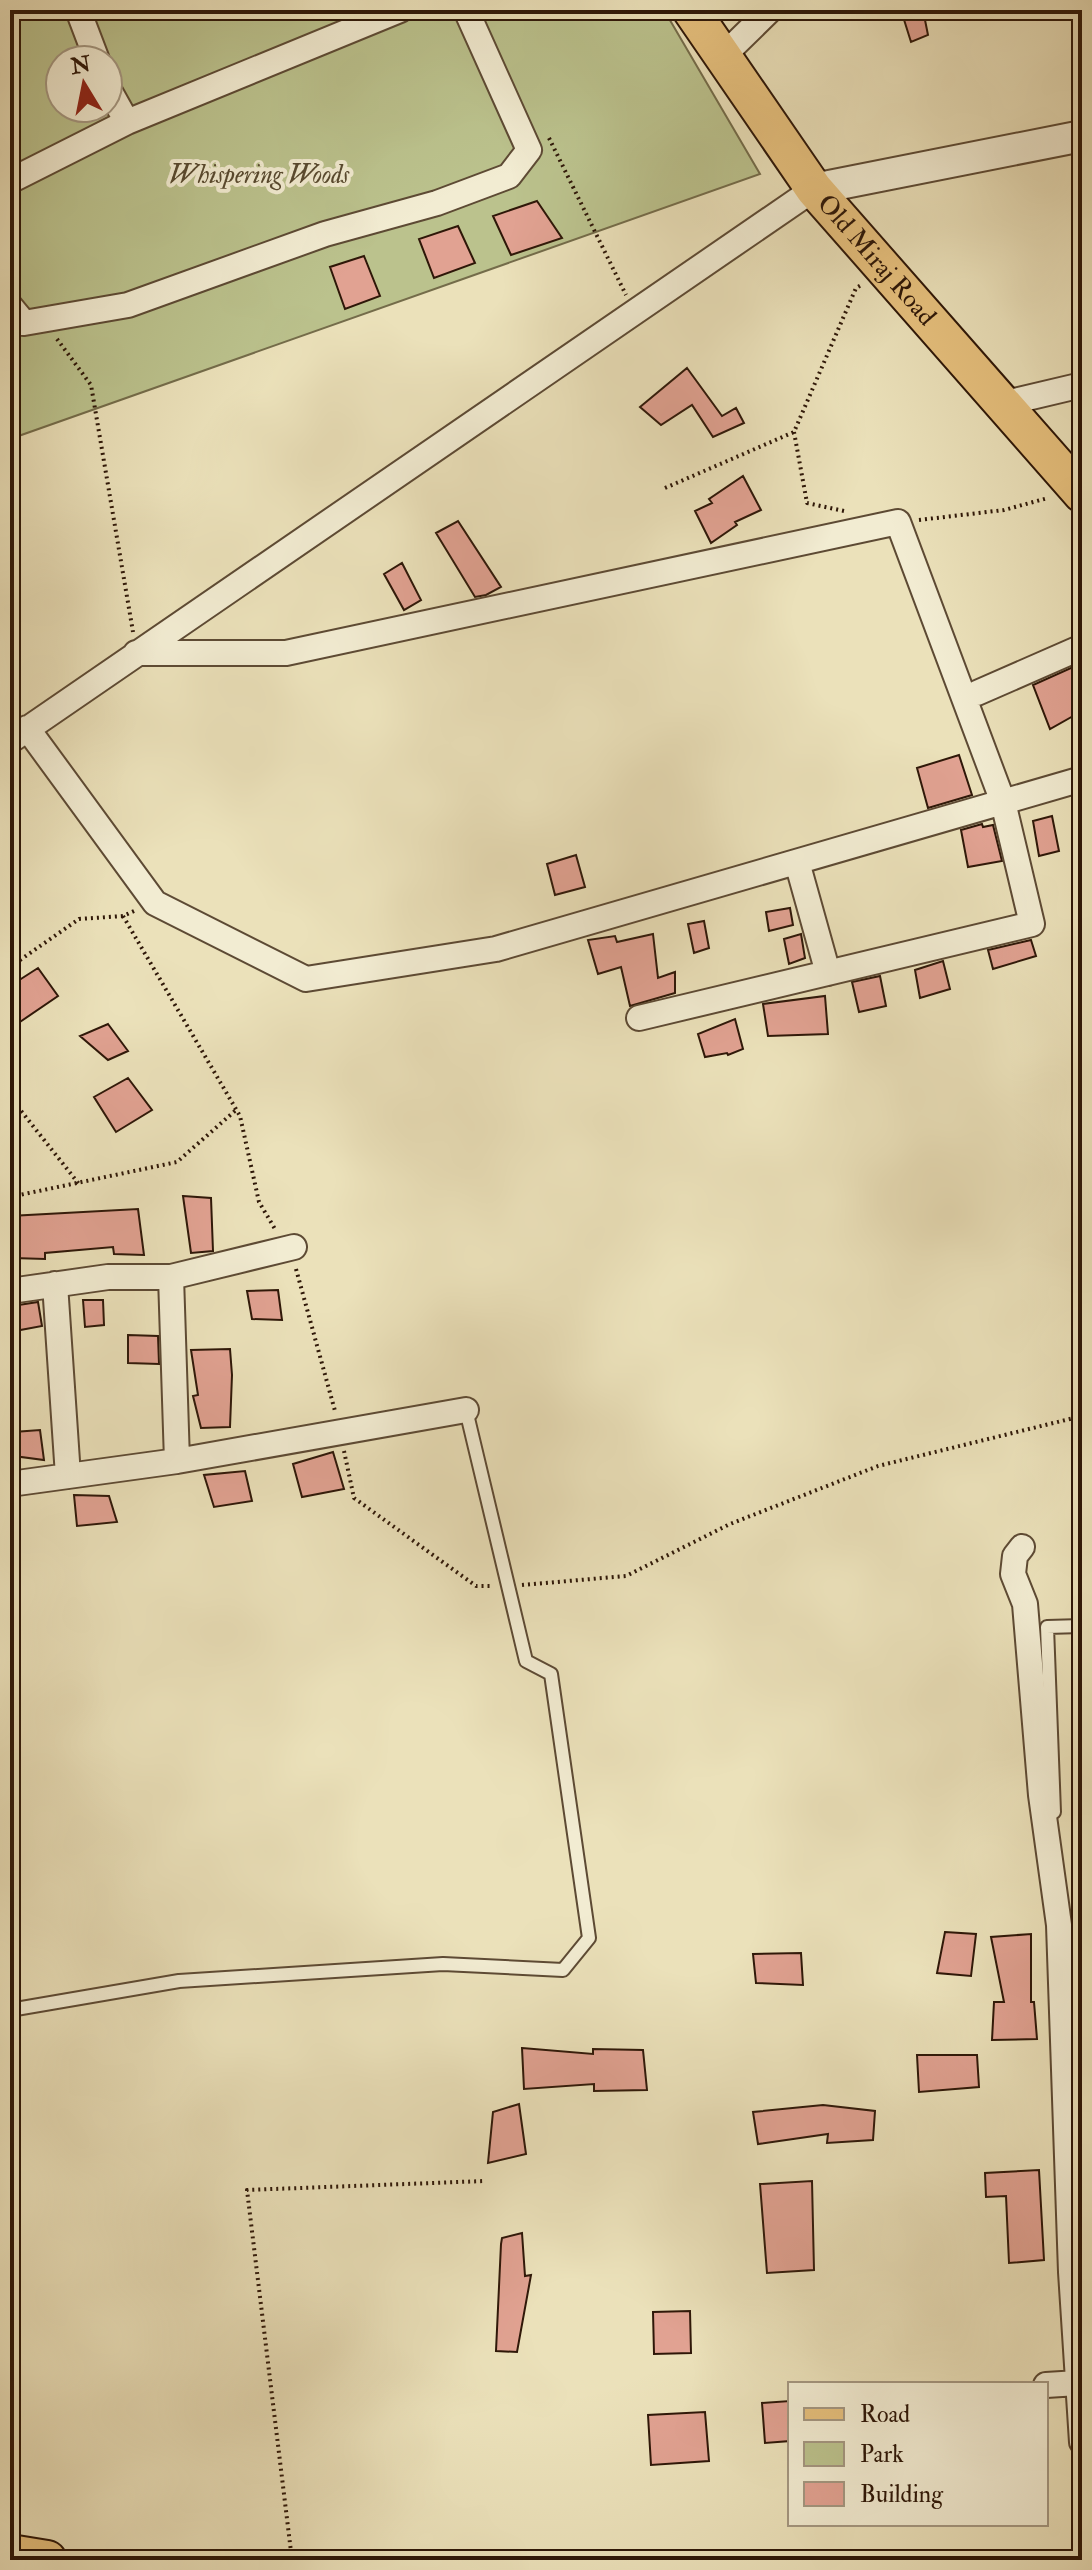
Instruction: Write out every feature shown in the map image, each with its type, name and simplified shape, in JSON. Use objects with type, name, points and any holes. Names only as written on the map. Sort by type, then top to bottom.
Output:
[{"type":"highway","points":[[10,2554],[47,2560]]},
{"type":"main road","name":"Old Miraj Road","points":[[691,10],[814,189],[1080,492]]},
{"type":"street","points":[[78,10],[91,44]]},
{"type":"street","points":[[10,181],[127,122],[400,10]]},
{"type":"street","points":[[14,297],[24,323],[128,305],[325,234],[437,203],[509,176],[529,150],[466,10]]},
{"type":"street","points":[[723,56],[770,10]]},
{"type":"street","points":[[124,117],[127,122]]},
{"type":"street","points":[[1082,136],[814,189],[18,735],[155,903],[306,979],[496,949],[1082,779]]},
{"type":"street","points":[[1002,404],[1082,385]]},
{"type":"street","points":[[136,653],[286,653],[898,522],[1003,802],[1032,924],[639,1018]]},
{"type":"street","points":[[977,693],[1082,647]]},
{"type":"street","points":[[797,862],[828,973]]},
{"type":"street","points":[[10,1291],[108,1277],[171,1277],[289,1247]]},
{"type":"street","points":[[171,1277],[177,1461]]},
{"type":"street","points":[[55,1284],[68,1476]]},
{"type":"street","points":[[10,1484],[177,1461],[466,1410]]},
{"type":"street","points":[[1022,1547],[1015,1556],[1013,1574],[1025,1604],[1041,1795],[1070,1925],[1078,2383],[1082,2442]]},
{"type":"street","points":[[1048,2385],[1078,2383]]},
{"type":"lane","points":[[10,2010],[179,1981],[443,1964],[563,1970],[589,1938],[551,1674],[526,1661],[466,1410]]},
{"type":"lane","points":[[1070,1925],[1047,1627],[1082,1626]]},
{"type":"path","points":[[543,125],[634,312]]},
{"type":"path","points":[[852,513],[807,503],[794,432],[856,288],[887,272]]},
{"type":"path","points":[[10,276],[14,297]]},
{"type":"path","points":[[55,337],[91,385],[136,653]]},
{"type":"path","points":[[665,488],[794,432]]},
{"type":"path","points":[[898,522],[1004,510],[1080,492]]},
{"type":"path","points":[[10,967],[79,919],[123,916],[155,903]]},
{"type":"path","points":[[123,916],[240,1116],[259,1202],[289,1247],[340,1432],[354,1498],[476,1586],[626,1576],[730,1524],[878,1466],[1082,1416]]},
{"type":"path","points":[[10,1097],[79,1184]]},
{"type":"path","points":[[10,1197],[177,1162],[237,1110]]},
{"type":"path","points":[[10,1185],[20,1196]]},
{"type":"path","points":[[292,2560],[247,2190],[485,2181]]},
{"type":"green space","name":"Whispering Woods","points":[[10,10],[664,10],[760,174],[10,439]]},
{"type":"building","points":[[901,10],[923,10],[928,35],[911,42]]},
{"type":"building","points":[[537,201],[562,238],[511,255],[493,216]]},
{"type":"building","points":[[458,226],[475,263],[434,278],[419,239]]},
{"type":"building","points":[[364,256],[380,296],[345,309],[330,267]]},
{"type":"building","points":[[687,368],[722,416],[736,408],[744,423],[713,437],[692,405],[661,425],[640,407]]},
{"type":"building","points":[[743,476],[761,510],[735,522],[737,525],[711,543],[695,511],[712,503],[709,499]]},
{"type":"building","points":[[458,521],[501,587],[486,595],[475,597],[436,533]]},
{"type":"building","points":[[402,563],[421,600],[404,610],[384,574]]},
{"type":"building","points":[[1082,663],[1082,711],[1050,729],[1033,685]]},
{"type":"building","points":[[959,755],[972,795],[928,808],[917,768]]},
{"type":"building","points":[[1052,816],[1059,851],[1039,856],[1033,821]]},
{"type":"building","points":[[982,824],[983,827],[993,825],[1002,861],[968,867],[961,830]]},
{"type":"building","points":[[576,855],[585,887],[555,895],[547,864]]},
{"type":"building","points":[[790,908],[793,925],[769,931],[766,912]]},
{"type":"building","points":[[704,921],[709,948],[694,953],[688,924]]},
{"type":"building","points":[[653,934],[658,978],[675,972],[675,993],[630,1006],[621,967],[598,974],[588,940],[615,936],[617,942]]},
{"type":"building","points":[[801,934],[805,958],[789,964],[784,939]]},
{"type":"building","points":[[1031,940],[1036,956],[993,969],[988,950]]},
{"type":"building","points":[[943,961],[950,989],[920,998],[915,970]]},
{"type":"building","points":[[38,968],[58,996],[17,1024],[10,1015],[10,986]]},
{"type":"building","points":[[880,976],[886,1006],[859,1012],[852,982]]},
{"type":"building","points":[[825,996],[828,1034],[768,1036],[763,1004]]},
{"type":"building","points":[[735,1019],[743,1049],[728,1055],[705,1057],[698,1034]]},
{"type":"building","points":[[108,1024],[128,1051],[108,1060],[80,1036]]},
{"type":"building","points":[[128,1078],[152,1110],[116,1132],[94,1097]]},
{"type":"building","points":[[183,1196],[211,1198],[213,1251],[191,1253]]},
{"type":"building","points":[[138,1209],[144,1255],[114,1254],[113,1247],[45,1253],[45,1259],[13,1258],[10,1216]]},
{"type":"building","points":[[278,1290],[282,1320],[252,1319],[247,1291]]},
{"type":"building","points":[[83,1300],[103,1300],[104,1325],[85,1327]]},
{"type":"building","points":[[38,1302],[42,1326],[15,1331],[12,1306]]},
{"type":"building","points":[[128,1335],[158,1336],[159,1364],[128,1363]]},
{"type":"building","points":[[230,1349],[230,1427],[201,1428],[193,1396],[198,1395],[191,1350]]},
{"type":"building","points":[[40,1430],[44,1460],[14,1456],[14,1432]]},
{"type":"building","points":[[333,1452],[344,1489],[302,1497],[293,1464]]},
{"type":"building","points":[[245,1471],[252,1501],[214,1507],[204,1475]]},
{"type":"building","points":[[74,1495],[109,1496],[117,1522],[77,1526]]},
{"type":"building","points":[[945,1932],[976,1934],[971,1976],[937,1973]]},
{"type":"building","points":[[1031,1934],[1031,2002],[1034,2002],[1037,2039],[992,2040],[994,2002],[1004,2002],[991,1937]]},
{"type":"building","points":[[801,1953],[803,1985],[756,1983],[753,1954]]},
{"type":"building","points":[[522,2048],[593,2054],[593,2049],[643,2050],[647,2090],[594,2091],[594,2084],[524,2089]]},
{"type":"building","points":[[917,2055],[977,2055],[979,2087],[919,2092]]},
{"type":"building","points":[[519,2104],[526,2154],[488,2163],[493,2112]]},
{"type":"building","points":[[823,2105],[875,2111],[873,2140],[827,2143],[828,2134],[758,2144],[753,2112]]},
{"type":"building","points":[[1039,2170],[1044,2260],[1009,2263],[1006,2196],[986,2197],[985,2173]]},
{"type":"building","points":[[812,2181],[814,2270],[767,2273],[760,2184]]},
{"type":"building","points":[[522,2233],[525,2276],[531,2275],[517,2352],[496,2351],[502,2238]]},
{"type":"building","points":[[690,2311],[691,2353],[654,2354],[653,2312]]},
{"type":"building","points":[[788,2401],[788,2441],[765,2443],[762,2403]]},
{"type":"building","points":[[705,2412],[709,2461],[651,2465],[648,2415]]}]
